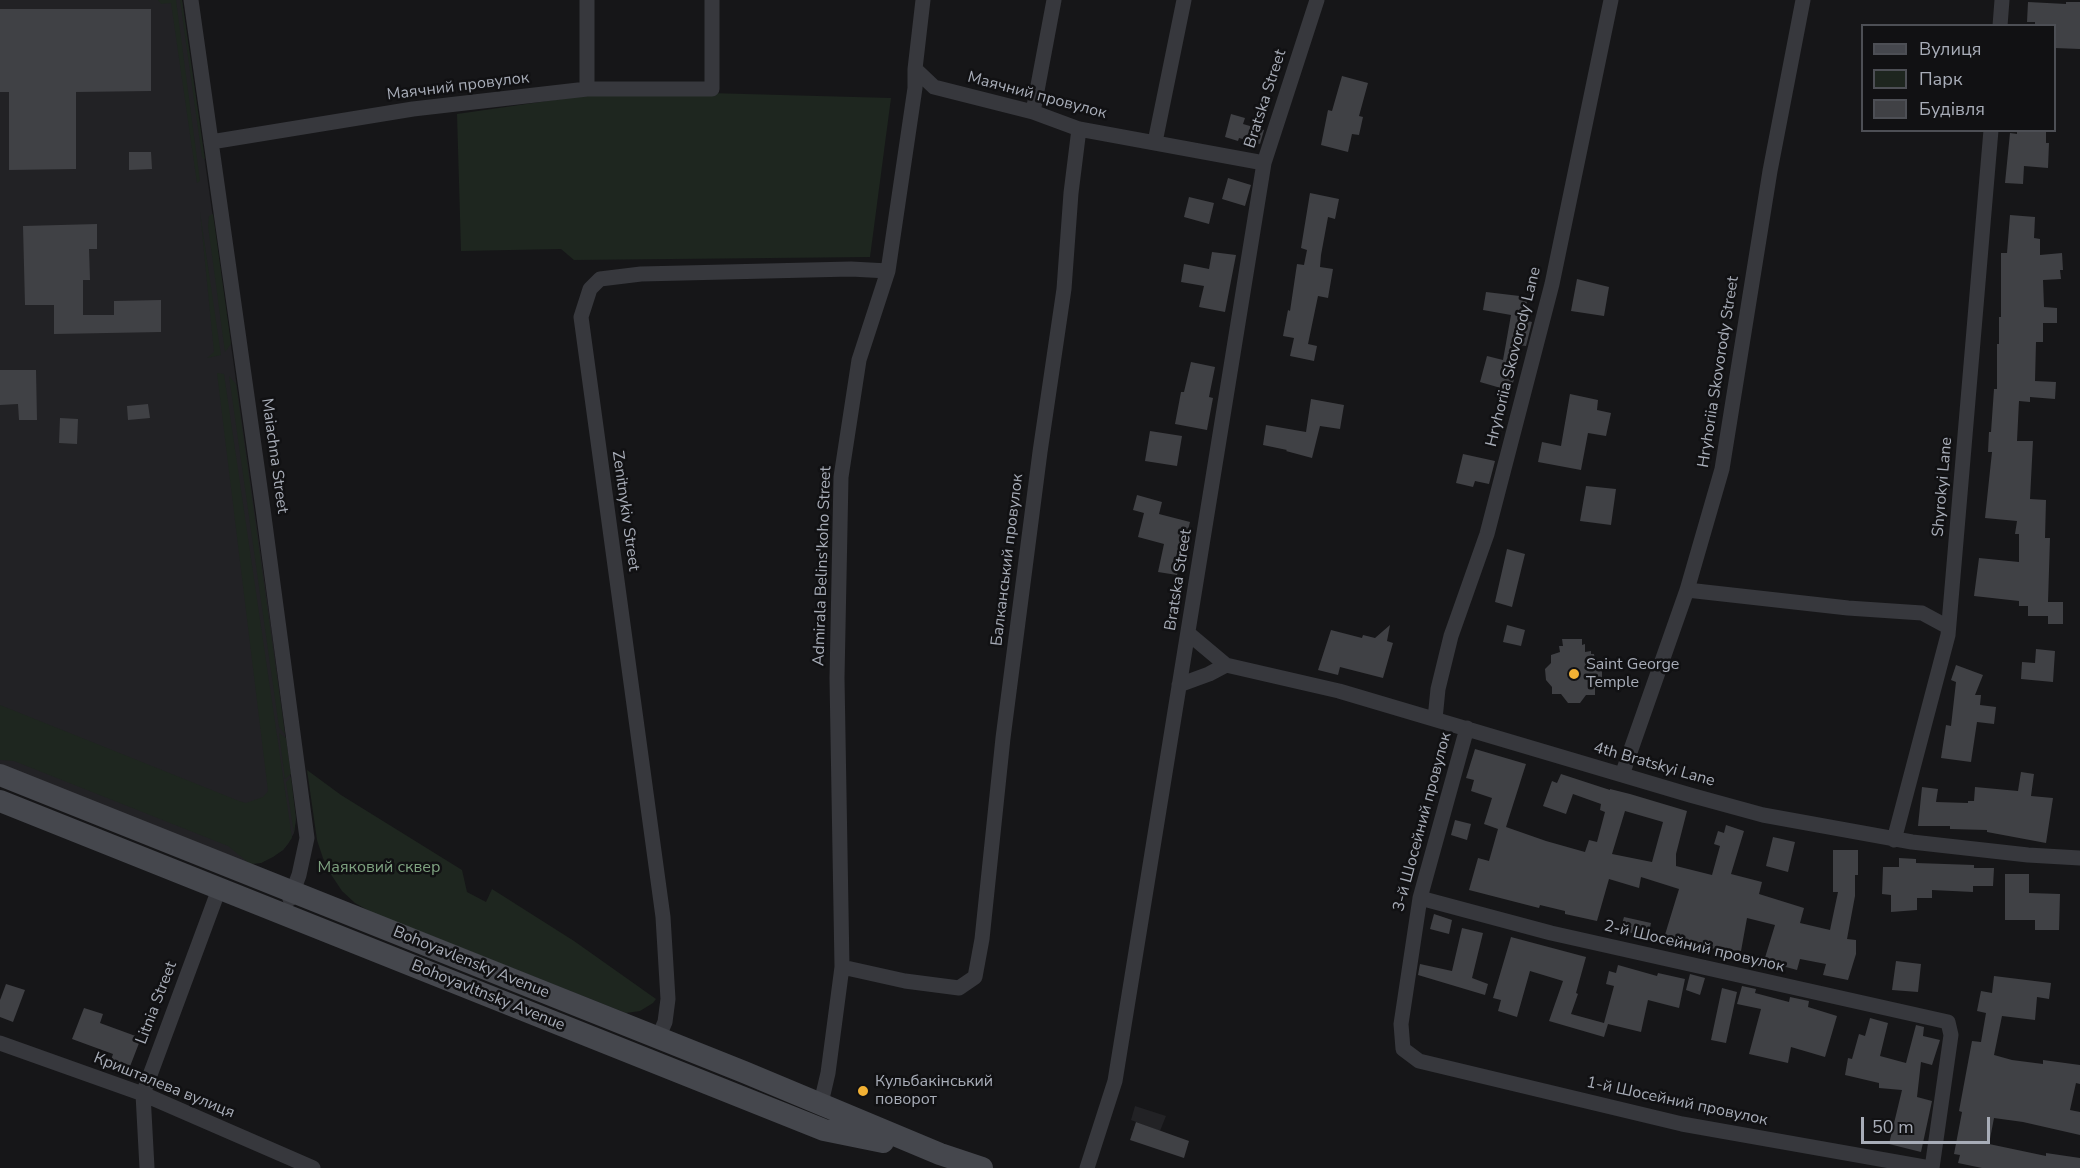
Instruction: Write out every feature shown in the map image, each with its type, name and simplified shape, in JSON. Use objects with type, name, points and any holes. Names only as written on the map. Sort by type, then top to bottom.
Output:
[{"type":"main road","name":"Bohoyavlensky Avenue","points":[[0,775],[821,1103],[856,1120],[940,1154]]},
{"type":"main road","name":"Bohoyavltnsky Avenue","points":[[0,801],[824,1130],[940,1154],[982,1168]]},
{"type":"street","name":"Maiachna Street","points":[[191,0],[307,838],[299,874],[283,915]]},
{"type":"street","points":[[587,0],[587,89]]},
{"type":"street","name":"Маячний провулок","points":[[211,142],[413,109],[587,89],[712,89],[712,0]]},
{"type":"street","name":"Admirala Belins'koho Street","points":[[821,1103],[828,1073],[842,967],[837,678],[841,477],[859,360],[888,271],[915,88],[923,0]]},
{"type":"street","points":[[1033,112],[1054,0]]},
{"type":"street","points":[[1155,142],[1184,0]]},
{"type":"street","name":"Bratska Street","points":[[1087,1168],[1115,1081],[1264,163],[1317,0]]},
{"type":"street","name":"Hryhoriia Skovorody Lane","points":[[1435,718],[1438,689],[1451,636],[1487,534],[1552,284],[1611,0]]},
{"type":"street","name":"Hryhoriia Skovorody Street","points":[[1622,775],[1687,590],[1722,469],[1770,171],[1803,0]]},
{"type":"street","points":[[2000,24],[2002,0]]},
{"type":"street","name":"Маячний провулок","points":[[915,69],[934,87],[1033,112],[1079,129],[1264,163]]},
{"type":"street","name":"Балканський провулок","points":[[842,967],[905,981],[958,988],[975,977],[982,939],[1003,738],[1040,452],[1064,289],[1071,193],[1079,129]]},
{"type":"street","name":"Shyrokyi Lane","points":[[1894,840],[1945,647],[1948,627],[1991,132]]},
{"type":"street","name":"Zenitnykiv Street","points":[[658,1038],[669,999],[663,917],[581,317],[590,289],[600,279],[640,274],[851,269],[888,271]]},
{"type":"street","points":[[1687,590],[1848,608],[1922,613],[1948,627]]},
{"type":"street","name":"4th Bratskyi Lane","points":[[1189,634],[1226,665],[1339,691],[1763,815],[1894,840],[2028,855],[2080,858]]},
{"type":"street","points":[[1179,686],[1226,665]]},
{"type":"street","name":"3-й Шосейний провулок","points":[[1419,1061],[1403,1049],[1401,1024],[1420,898],[1467,728]]},
{"type":"street","name":"Litnia Street","points":[[147,1168],[142,1094],[219,889]]},
{"type":"street","name":"2-й Шосейний провулок","points":[[1420,898],[1562,935],[1948,1022],[1951,1035],[1931,1168]]},
{"type":"street","name":"Кришталева вулиця","points":[[0,1043],[142,1094],[313,1168]]},
{"type":"street","name":"1-й Шосейний провулок","points":[[1419,1061],[1682,1124],[1931,1168]]},
{"type":"shaded area","points":[[0,0],[182,0],[296,819],[294,833],[288,844],[283,850],[261,863],[250,864],[0,764]]},
{"type":"shaded area","points":[[1135,1106],[1166,1116],[1160,1131],[1131,1120]]},
{"type":"green space","points":[[158,0],[176,0],[200,181],[197,183],[171,3],[161,4]]},
{"type":"green space","points":[[180,0],[182,0],[205,160],[202,157]]},
{"type":"green space","points":[[709,93],[891,98],[870,257],[574,260],[561,249],[461,251],[457,114],[589,95]]},
{"type":"green space","points":[[200,212],[221,355],[207,358],[214,352]]},
{"type":"green space","points":[[213,214],[231,344],[225,352],[208,226],[209,216]]},
{"type":"green space","points":[[217,373],[224,374],[292,838],[283,850],[273,857],[261,863],[250,864],[228,846],[14,761],[0,760],[0,705],[239,801],[246,803],[263,797],[268,791]]},
{"type":"green space","points":[[229,376],[236,384],[285,734],[279,727]]},
{"type":"green space","points":[[279,733],[286,738],[291,774],[285,779]]},
{"type":"green space","name":"Маяковий сквер","points":[[307,770],[341,795],[462,870],[467,892],[486,902],[492,889],[574,941],[656,999],[640,1011],[626,1013],[371,912],[355,903],[342,891],[323,858],[317,840]]},
{"type":"green space","points":[[291,777],[296,819],[294,833],[286,782]]},
{"type":"building","points":[[2028,2],[2066,4],[2066,2],[2080,2],[2080,49],[2056,48],[2056,24],[2027,22]]},
{"type":"building","points":[[0,9],[151,9],[151,91],[76,92],[76,169],[9,170],[9,92],[0,92]]},
{"type":"building","points":[[1342,76],[1368,83],[1359,116],[1363,117],[1359,135],[1352,134],[1348,152],[1321,145],[1328,110],[1332,111]]},
{"type":"building","points":[[1231,114],[1245,118],[1243,124],[1264,130],[1260,144],[1225,137]]},
{"type":"building","points":[[2017,132],[2046,132],[2046,143],[2049,143],[2048,168],[2024,166],[2023,184],[2005,183],[2010,133],[2017,134]]},
{"type":"building","points":[[129,152],[151,152],[152,169],[129,170]]},
{"type":"building","points":[[1228,178],[1251,185],[1245,206],[1222,199]]},
{"type":"building","points":[[1310,193],[1339,199],[1335,219],[1328,217],[1321,255],[1320,267],[1333,269],[1328,298],[1318,296],[1308,344],[1317,346],[1314,361],[1290,356],[1294,338],[1283,336],[1288,310],[1290,311],[1297,264],[1304,265],[1307,250],[1301,248]]},
{"type":"building","points":[[1189,197],[1214,203],[1209,224],[1184,217]]},
{"type":"building","points":[[2010,215],[2035,217],[2034,238],[2040,239],[2040,255],[2062,253],[2061,279],[2043,280],[2044,307],[2057,308],[2057,323],[2043,323],[2043,342],[2036,342],[2035,381],[2056,382],[2055,399],[2030,397],[2030,402],[2019,401],[2017,441],[2033,441],[2030,499],[2046,500],[2045,538],[2050,538],[2048,602],[2063,602],[2063,624],[2048,624],[2048,616],[2028,616],[2028,606],[2019,606],[2019,601],[1974,596],[1979,558],[2019,562],[2019,534],[2015,534],[2017,521],[1985,518],[1992,452],[1988,452],[1989,432],[1991,432],[1994,389],[1997,389],[1997,344],[1999,344],[1999,317],[2001,317],[2001,253],[2007,253]]},
{"type":"building","points":[[97,224],[97,249],[89,249],[90,280],[83,280],[83,315],[114,315],[114,301],[161,300],[161,332],[54,334],[54,305],[25,305],[23,226]]},
{"type":"building","points":[[1212,252],[1236,255],[1225,312],[1199,307],[1204,286],[1181,282],[1184,264],[1209,269]]},
{"type":"building","points":[[1577,279],[1609,287],[1604,316],[1571,311]]},
{"type":"building","points":[[1486,292],[1528,297],[1523,320],[1532,322],[1526,346],[1518,345],[1507,369],[1516,371],[1511,391],[1480,382],[1487,356],[1503,360],[1511,315],[1483,310]]},
{"type":"building","points":[[1191,362],[1215,367],[1209,397],[1213,398],[1207,430],[1175,424],[1181,392],[1184,392]]},
{"type":"building","points":[[0,370],[36,370],[37,420],[19,420],[18,404],[0,405]]},
{"type":"building","points":[[1570,394],[1598,400],[1597,410],[1611,413],[1606,436],[1588,433],[1581,470],[1538,462],[1542,442],[1561,446]]},
{"type":"building","points":[[1311,399],[1344,405],[1340,429],[1320,426],[1312,458],[1263,445],[1266,425],[1306,432]]},
{"type":"building","points":[[148,404],[150,418],[128,420],[127,406]]},
{"type":"building","points":[[60,418],[78,419],[77,444],[59,443]]},
{"type":"building","points":[[1150,431],[1182,436],[1177,466],[1145,461]]},
{"type":"building","points":[[1463,454],[1495,461],[1489,484],[1475,481],[1473,487],[1456,483]]},
{"type":"building","points":[[1586,486],[1616,489],[1611,525],[1580,521]]},
{"type":"building","points":[[1137,495],[1162,502],[1159,514],[1190,522],[1177,575],[1158,572],[1164,544],[1138,537],[1144,513],[1133,510]]},
{"type":"building","points":[[1507,549],[1525,554],[1512,607],[1495,602]]},
{"type":"building","points":[[1390,625],[1387,641],[1393,643],[1383,678],[1340,667],[1338,675],[1318,670],[1331,630],[1362,638],[1363,635],[1375,638]]},
{"type":"building","points":[[1507,625],[1525,630],[1521,646],[1503,642]]},
{"type":"building","name":"Saint George Temple","points":[[1562,639],[1582,639],[1585,652],[1591,651],[1595,661],[1602,668],[1602,679],[1595,685],[1595,695],[1586,695],[1580,703],[1568,703],[1561,694],[1552,694],[1552,687],[1546,680],[1545,669],[1551,663],[1551,655],[1560,652],[1559,646],[1563,646]]},
{"type":"building","points":[[2036,649],[2055,651],[2053,682],[2021,679],[2022,662],[2035,663]]},
{"type":"building","points":[[1956,665],[1983,675],[1975,695],[1981,695],[1980,705],[1996,707],[1994,724],[1977,722],[1971,762],[1941,758],[1946,725],[1951,726],[1956,682],[1951,680]]},
{"type":"building","points":[[1475,749],[1526,764],[1506,827],[1585,852],[1589,840],[1597,842],[1605,812],[1600,810],[1601,804],[1573,794],[1566,814],[1543,806],[1552,781],[1557,783],[1561,774],[1687,811],[1676,854],[1676,866],[1712,875],[1720,846],[1714,844],[1718,831],[1724,833],[1726,825],[1744,831],[1731,874],[1762,882],[1759,894],[1804,908],[1800,923],[1830,930],[1838,892],[1833,892],[1833,850],[1858,850],[1858,875],[1855,875],[1855,896],[1847,939],[1856,940],[1856,954],[1848,980],[1823,975],[1826,964],[1800,959],[1797,970],[1764,961],[1775,925],[1747,918],[1741,951],[1707,948],[1706,951],[1664,938],[1679,889],[1641,877],[1639,888],[1609,879],[1597,921],[1565,914],[1565,911],[1540,905],[1539,908],[1469,890],[1478,858],[1489,861],[1498,829],[1484,824],[1492,798],[1471,791],[1474,780],[1466,778]],"holes":[[[1625,811],[1663,822],[1652,862],[1612,854]]]},
{"type":"building","points":[[2021,772],[2034,774],[2031,796],[2053,798],[2046,843],[1987,832],[1987,830],[1950,829],[1950,826],[1918,826],[1922,787],[1938,789],[1936,802],[1968,803],[1968,801],[1974,801],[1975,787],[2018,791]]},
{"type":"building","points":[[1455,820],[1471,824],[1467,840],[1451,835]]},
{"type":"building","points":[[1773,837],[1795,842],[1788,872],[1766,866]]},
{"type":"building","points":[[1899,858],[1916,859],[1916,863],[1994,868],[1993,886],[1973,886],[1973,892],[1932,890],[1932,898],[1917,898],[1917,910],[1891,912],[1891,895],[1882,894],[1883,867],[1899,867]]},
{"type":"building","points":[[2005,874],[2029,874],[2029,893],[2060,894],[2059,930],[2035,930],[2035,920],[2005,920]]},
{"type":"building","points":[[1434,914],[1452,920],[1449,934],[1430,929]]},
{"type":"building","points":[[1624,917],[1651,923],[1648,937],[1620,930]]},
{"type":"building","points":[[1462,928],[1483,933],[1472,978],[1488,984],[1485,995],[1418,975],[1420,964],[1452,971]]},
{"type":"building","points":[[1511,937],[1586,957],[1571,1014],[1604,1023],[1614,986],[1606,984],[1609,971],[1616,973],[1618,965],[1657,976],[1658,973],[1685,979],[1679,1008],[1648,1000],[1641,1032],[1608,1024],[1604,1037],[1549,1021],[1563,981],[1530,971],[1517,1017],[1498,1011],[1501,1000],[1493,998]]},
{"type":"building","points":[[1896,961],[1921,964],[1918,992],[1892,990]]},
{"type":"building","points":[[1690,974],[1705,978],[1700,995],[1686,990]]},
{"type":"building","points":[[1994,976],[2051,983],[2049,999],[2037,997],[2035,1020],[2002,1016],[1994,1055],[2043,1064],[2043,1060],[2080,1065],[2080,1084],[2076,1083],[2070,1110],[2080,1112],[2080,1135],[1994,1118],[1989,1144],[2046,1156],[2046,1153],[2080,1158],[2080,1168],[1982,1168],[1958,1163],[1960,1155],[1954,1154],[1962,1112],[1959,1111],[1972,1041],[1981,1042],[1986,1013],[1977,1011],[1981,991],[1992,993]]},
{"type":"building","points":[[6,984],[25,990],[13,1022],[0,1017],[0,1000]]},
{"type":"building","points":[[1742,986],[1756,989],[1755,993],[1789,1002],[1790,997],[1809,1001],[1808,1007],[1837,1016],[1825,1057],[1791,1047],[1788,1063],[1749,1054],[1761,1009],[1737,1004]]},
{"type":"building","points":[[1722,988],[1737,992],[1726,1043],[1711,1040]]},
{"type":"building","points":[[84,1008],[103,1014],[100,1023],[141,1038],[129,1069],[110,1063],[113,1054],[72,1039]]},
{"type":"building","points":[[1870,1018],[1888,1023],[1880,1056],[1906,1063],[1916,1025],[1924,1027],[1923,1036],[1940,1040],[1932,1065],[1921,1062],[1917,1097],[1932,1101],[1921,1152],[1889,1144],[1902,1090],[1879,1088],[1879,1083],[1845,1075],[1848,1058],[1852,1059],[1859,1034],[1865,1036]]},
{"type":"building","points":[[1136,1122],[1189,1141],[1184,1158],[1130,1140]]},
{"type":"place","name":"Saint George Temple","points":[[1574,674]]},
{"type":"place","name":"Кульбакінський поворот","points":[[863,1091]]}]
